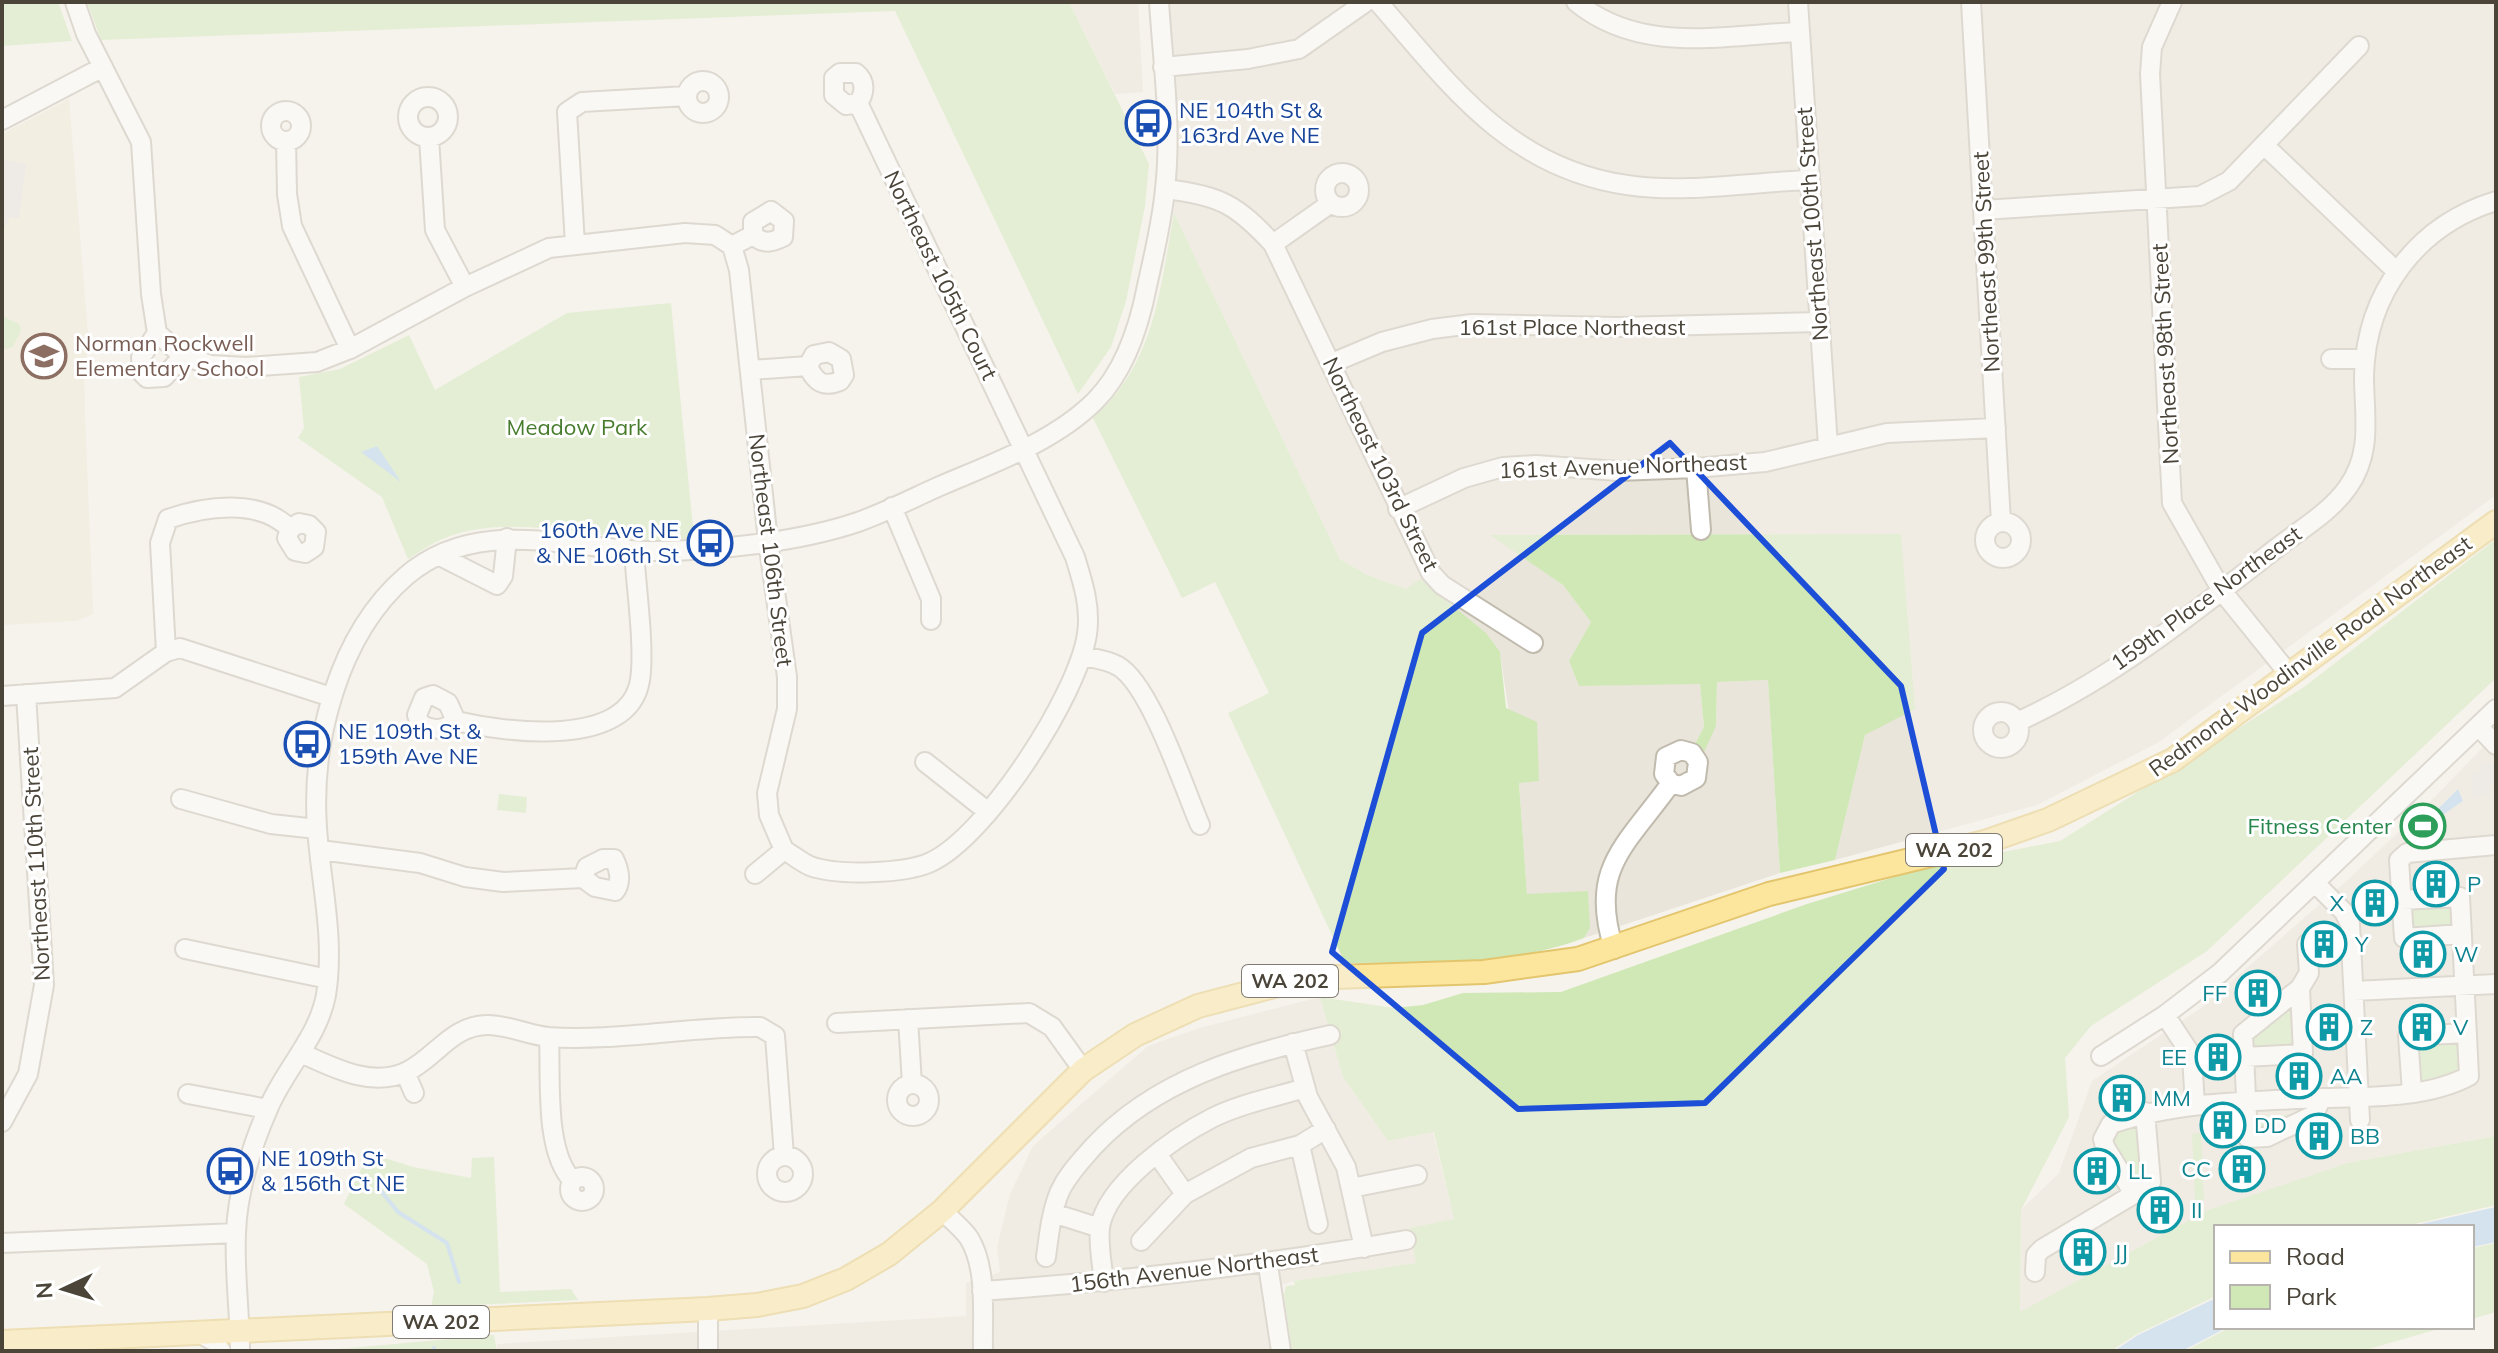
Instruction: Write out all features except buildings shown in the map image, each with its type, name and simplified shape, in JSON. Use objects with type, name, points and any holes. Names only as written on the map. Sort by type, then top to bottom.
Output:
[{"type":"main road","name":"Redmond-Woodinville Road Northeast","points":[[2,1342],[197,1332],[240,1340],[708,1309],[793,1298],[846,1279],[889,1254],[942,1211],[1083,1070],[1165,1018],[1277,984],[1355,974],[1517,969],[1614,949],[1769,894],[1985,842],[2048,820],[2173,760],[2496,522]]},
{"type":"street","points":[[75,2],[141,142],[151,294],[157,333],[183,356],[211,365],[317,362],[350,349],[465,287],[549,248],[685,233],[715,235],[732,246],[753,235]]},
{"type":"street","points":[[240,1340],[236,1233],[240,1199],[268,1109],[320,1016],[328,979],[330,941],[317,829],[317,772],[331,697],[361,634],[392,590],[410,573],[467,545],[507,538],[634,551],[768,541],[819,532],[892,507],[1024,448],[1071,421],[1096,400],[1114,377],[1142,310],[1165,189],[1159,2]]},
{"type":"street","points":[[1163,67],[1248,59],[1299,49],[1366,2]]},
{"type":"street","points":[[1378,2],[1487,123],[1516,146],[1551,162],[1626,185],[1668,187],[1809,180]]},
{"type":"street","points":[[1576,2],[1611,25],[1635,35],[1658,38],[1800,32]]},
{"type":"street","name":"Northeast 100th Street","points":[[1798,2],[1828,446]]},
{"type":"street","name":"Northeast 99th Street","points":[[1971,2],[2001,522]]},
{"type":"street","name":"Northeast 98th Street","points":[[2172,2],[2152,47],[2172,503],[2222,591],[2289,674]]},
{"type":"street","points":[[1983,210],[2157,200],[2200,196],[2216,190],[2359,46]]},
{"type":"street","points":[[2,120],[103,67]]},
{"type":"street","points":[[575,244],[566,121],[572,106],[582,102],[687,96]]},
{"type":"street","name":"Northeast 105th Court","points":[[784,850],[810,866],[838,872],[915,868],[933,861],[955,845],[987,811],[1036,749],[1082,656],[1088,602],[1075,557],[858,103]]},
{"type":"street","points":[[429,138],[435,230],[465,287]]},
{"type":"street","points":[[286,141],[287,194],[292,226],[350,349]]},
{"type":"street","points":[[2264,145],[2395,270]]},
{"type":"street","name":"Northeast 103rd Street","points":[[1165,189],[1218,199],[1242,211],[1273,244],[1431,573],[1442,585],[1533,643]]},
{"type":"street","points":[[2331,359],[2365,359],[2373,314],[2395,270],[2444,223],[2466,210],[2496,201]]},
{"type":"street","points":[[1273,244],[1331,203]]},
{"type":"street","name":"Northeast 106th Street","points":[[732,246],[739,270],[787,693],[787,709],[767,793],[769,815],[784,850]]},
{"type":"street","name":"161st Place Northeast","points":[[1332,363],[1382,342],[1432,329],[1472,324],[1617,327],[1818,322]]},
{"type":"street","points":[[157,333],[141,357],[142,373],[147,378],[164,377],[183,356]]},
{"type":"street","name":"159th Place Northeast","points":[[2017,722],[2058,703],[2222,591],[2327,509],[2347,488],[2366,446],[2365,359]]},
{"type":"street","points":[[750,370],[808,366]]},
{"type":"street","name":"161st Avenue Northeast","points":[[1398,509],[1464,478],[1503,467],[1536,465],[1618,471],[1696,468],[1765,462],[1887,433],[1996,428]]},
{"type":"street","points":[[1696,468],[1701,530]]},
{"type":"street","points":[[892,507],[931,599],[931,620]]},
{"type":"street","points":[[166,652],[160,543],[168,519],[188,512],[244,508],[280,519],[290,529]]},
{"type":"street","points":[[440,556],[497,585],[503,576],[507,538]]},
{"type":"street","points":[[456,721],[512,730],[558,731],[591,727],[621,713],[634,700],[640,679],[634,551]]},
{"type":"street","points":[[2,696],[115,688],[166,652],[192,650],[331,697]]},
{"type":"street","points":[[1082,656],[1117,665],[1132,678],[1146,699],[1200,825]]},
{"type":"street","name":"Northeast 110th Street","points":[[2,1122],[28,1074],[44,985],[26,694]]},
{"type":"street","points":[[2101,1056],[2165,1015],[2220,973],[2496,709]]},
{"type":"street","points":[[2478,726],[2496,745]]},
{"type":"street","points":[[925,762],[987,811]]},
{"type":"street","points":[[1614,949],[1605,921],[1603,898],[1607,873],[1671,783]]},
{"type":"street","points":[[181,799],[271,824],[317,829]]},
{"type":"street","points":[[2462,934],[2404,938],[2399,860],[2407,853],[2496,845]]},
{"type":"street","points":[[320,850],[420,863],[465,877],[503,882],[583,878]]},
{"type":"street","points":[[755,874],[784,850]]},
{"type":"street","points":[[2316,884],[2344,912],[2350,924],[2360,1120]]},
{"type":"street","points":[[2134,1194],[2103,1139],[2111,1124],[2145,1112],[2195,1106],[2359,1098],[2412,1092],[2469,1076],[2460,897],[2402,900]]},
{"type":"street","points":[[2307,944],[2309,973],[2300,988],[2243,1034],[2248,1138],[2267,1137],[2314,1115],[2321,1099]]},
{"type":"street","points":[[185,949],[328,979]]},
{"type":"street","points":[[2354,991],[2496,984]]},
{"type":"street","points":[[2244,1057],[2303,1054],[2300,988]]},
{"type":"street","points":[[837,1023],[1011,1011],[1040,1017],[1052,1027],[1083,1070]]},
{"type":"street","points":[[2165,1015],[2192,1056],[2195,1106]]},
{"type":"street","points":[[908,1019],[912,1084]]},
{"type":"street","points":[[301,1053],[349,1074],[383,1077],[405,1072],[451,1036],[470,1027],[490,1025],[549,1037],[766,1028],[775,1036],[779,1054],[784,1156]]},
{"type":"street","points":[[2412,1092],[2408,1036],[2467,1033]]},
{"type":"street","points":[[1046,1257],[1053,1213],[1072,1170],[1112,1127],[1140,1106],[1192,1076],[1293,1043],[1330,1035]]},
{"type":"street","points":[[549,1037],[557,1156],[563,1171],[573,1181]]},
{"type":"street","points":[[1293,1043],[1305,1088],[1346,1167],[1364,1248]]},
{"type":"street","points":[[405,1072],[414,1093]]},
{"type":"street","points":[[1104,1282],[1100,1228],[1116,1194],[1157,1154],[1213,1117],[1305,1088]]},
{"type":"street","points":[[188,1094],[268,1109]]},
{"type":"street","points":[[2035,1272],[2036,1255],[2042,1249],[2151,1182],[2145,1112]]},
{"type":"street","points":[[1141,1241],[1185,1194],[1251,1158],[1300,1145],[1326,1129]]},
{"type":"street","points":[[1300,1145],[1318,1224]]},
{"type":"street","points":[[1157,1154],[1185,1194]]},
{"type":"street","points":[[1351,1188],[1417,1175]]},
{"type":"street","points":[[942,1211],[969,1238],[982,1291],[983,1351]]},
{"type":"street","points":[[1053,1213],[1100,1228]]},
{"type":"street","points":[[2,1243],[236,1233]]},
{"type":"street","name":"156th Avenue Northeast","points":[[982,1291],[1268,1265],[1406,1240]]},
{"type":"street","points":[[1268,1265],[1281,1351]]},
{"type":"street","points":[[708,1309],[708,1351]]},
{"type":"street","points":[[197,1332],[215,1342],[221,1351]]},
{"type":"highlighted area","points":[[1670,443],[1901,686],[1944,869],[1705,1103],[1518,1109],[1332,952],[1422,633]]},
{"type":"shaded area","points":[[1069,2],[1138,2],[1143,92],[1115,94]]},
{"type":"shaded area","points":[[1164,2],[2496,2],[2496,495],[2159,742],[2037,805],[1835,860],[1865,735],[1906,613],[1901,534],[1492,535],[1563,585],[1591,622],[1569,661],[1579,686],[1700,683],[1704,727],[1695,744],[1716,726],[1717,682],[1768,680],[1780,873],[1584,938],[1590,928],[1587,910],[1527,894],[1519,782],[1500,652],[1406,589],[1367,575],[1340,559],[1174,213]]},
{"type":"shaded area","name":"Norman Rockwell Elementary School","points":[[69,99],[89,348],[84,365],[93,614],[76,621],[2,625],[2,134]]},
{"type":"shaded area","points":[[2,159],[26,164],[19,218],[10,217],[2,233]]},
{"type":"shaded area","points":[[2496,734],[2496,1136],[2347,1163],[2020,1313],[2021,1210],[2059,1173],[2092,1081],[2201,1008],[2342,885],[2422,810]]},
{"type":"shaded area","points":[[2495,763],[2496,785],[2490,786],[2490,795],[2472,797],[2471,773],[2481,772],[2480,764]]},
{"type":"shaded area","points":[[1320,997],[1343,1077],[1388,1141],[1433,1132],[1454,1219],[1416,1263],[1294,1281],[1261,1292],[1270,1351],[497,1351],[497,1344],[966,1316],[966,1283],[1000,1272],[997,1247],[1010,1194],[1033,1146],[1148,1046],[1199,1028]]},
{"type":"green space","points":[[2,2],[58,2],[72,41],[2,46]]},
{"type":"green space","points":[[87,2],[1069,2],[1149,164],[1145,206],[1126,301],[1111,347],[1078,394],[895,11],[101,40]]},
{"type":"green space","points":[[1174,213],[1340,559],[1367,575],[1406,589],[1420,579],[1486,633],[1500,652],[1506,708],[1537,722],[1539,781],[1519,783],[1527,894],[1588,891],[1590,928],[1584,938],[1526,954],[1496,958],[1345,963],[1228,713],[1269,693],[1215,582],[1182,598],[1093,418],[1114,397],[1130,374],[1152,324]]},
{"type":"green space","name":"Meadow Park","points":[[671,303],[694,538],[663,540],[532,527],[500,527],[469,531],[440,540],[408,559],[382,497],[298,438],[304,428],[299,377],[340,369],[409,335],[435,390],[567,313]]},
{"type":"green space","points":[[2,316],[19,324],[21,330],[13,347],[7,349],[2,347]]},
{"type":"green space","points":[[1901,534],[1915,709],[1865,735],[1835,860],[1780,873],[1768,680],[1717,682],[1716,726],[1704,752],[1695,744],[1704,727],[1700,684],[1579,686],[1569,661],[1591,622],[1563,585],[1490,535]]},
{"type":"green space","points":[[2496,539],[2496,678],[2207,951],[2091,1026],[2065,1058],[2069,1117],[2021,1210],[2020,1312],[2208,1210],[2347,1163],[2496,1136],[2496,1205],[2411,1225],[2214,1225],[2214,1297],[2137,1334],[2111,1351],[1292,1351],[1284,1295],[1286,1286],[1295,1285],[1294,1281],[1416,1263],[1410,1228],[1454,1219],[1434,1132],[1388,1141],[1343,1077],[1320,997],[1394,1008],[1423,1005],[1463,993],[1561,992],[1807,904],[1930,866],[2060,841],[2304,687]]},
{"type":"green space","points":[[499,794],[527,797],[526,813],[497,810]]},
{"type":"green space","points":[[2450,906],[2455,926],[2412,930],[2408,908]]},
{"type":"green space","points":[[2289,1005],[2292,1006],[2296,1050],[2251,1047],[2250,1033]]},
{"type":"green space","points":[[2415,1043],[2458,1043],[2463,1072],[2419,1086]]},
{"type":"green space","points":[[2306,1114],[2270,1132],[2257,1130],[2253,1121],[2255,1116]]},
{"type":"green space","points":[[2140,1122],[2142,1176],[2134,1180],[2111,1144],[2112,1130]]},
{"type":"green space","points":[[2201,1133],[2204,1200],[2195,1200],[2192,1134]]},
{"type":"green space","points":[[369,1153],[413,1167],[471,1178],[472,1158],[494,1157],[500,1292],[571,1289],[578,1300],[431,1307],[434,1292],[427,1264],[344,1204]]},
{"type":"green space","points":[[2496,1243],[2496,1312],[2474,1318],[2474,1248]]},
{"type":"green space","points":[[2227,1329],[2438,1329],[2362,1351],[2185,1351]]},
{"type":"green space","points":[[494,1335],[497,1351],[317,1351]]},
{"type":"water","points":[[377,446],[401,482],[361,452]]},
{"type":"water","points":[[2458,789],[2463,801],[2441,816],[2436,811]]},
{"type":"water","points":[[2496,1207],[2496,1242],[2474,1247],[2474,1225],[2417,1225]]},
{"type":"water","points":[[2214,1299],[2214,1329],[2224,1329],[2182,1351],[2114,1351],[2138,1335]]},
{"type":"waterway","points":[[381,1191],[398,1212],[447,1243],[459,1282]]},
{"type":"place","name":"NE 104th St & 163rd Ave NE","points":[[1148,123]]},
{"type":"place","name":"Norman Rockwell Elementary School","points":[[44,356]]},
{"type":"place","name":"160th Ave NE & NE 106th St","points":[[710,543]]},
{"type":"place","name":"NE 109th St & 159th Ave NE","points":[[307,744]]},
{"type":"place","name":"Fitness Center","points":[[2423,826]]},
{"type":"place","name":"P","points":[[2436,884]]},
{"type":"place","name":"X","points":[[2375,903]]},
{"type":"place","name":"Y","points":[[2324,944]]},
{"type":"place","name":"W","points":[[2423,954]]},
{"type":"place","name":"FF","points":[[2258,993]]},
{"type":"place","name":"Z","points":[[2329,1027]]},
{"type":"place","name":"V","points":[[2422,1027]]},
{"type":"place","name":"EE","points":[[2218,1057]]},
{"type":"place","name":"AA","points":[[2299,1076]]},
{"type":"place","name":"MM","points":[[2122,1098]]},
{"type":"place","name":"DD","points":[[2223,1125]]},
{"type":"place","name":"BB","points":[[2319,1136]]},
{"type":"place","name":"CC","points":[[2242,1169]]},
{"type":"place","name":"NE 109th St & 156th Ct NE","points":[[230,1171]]},
{"type":"place","name":"LL","points":[[2097,1171]]},
{"type":"place","name":"II","points":[[2160,1210]]},
{"type":"place","name":"JJ","points":[[2083,1252]]}]
